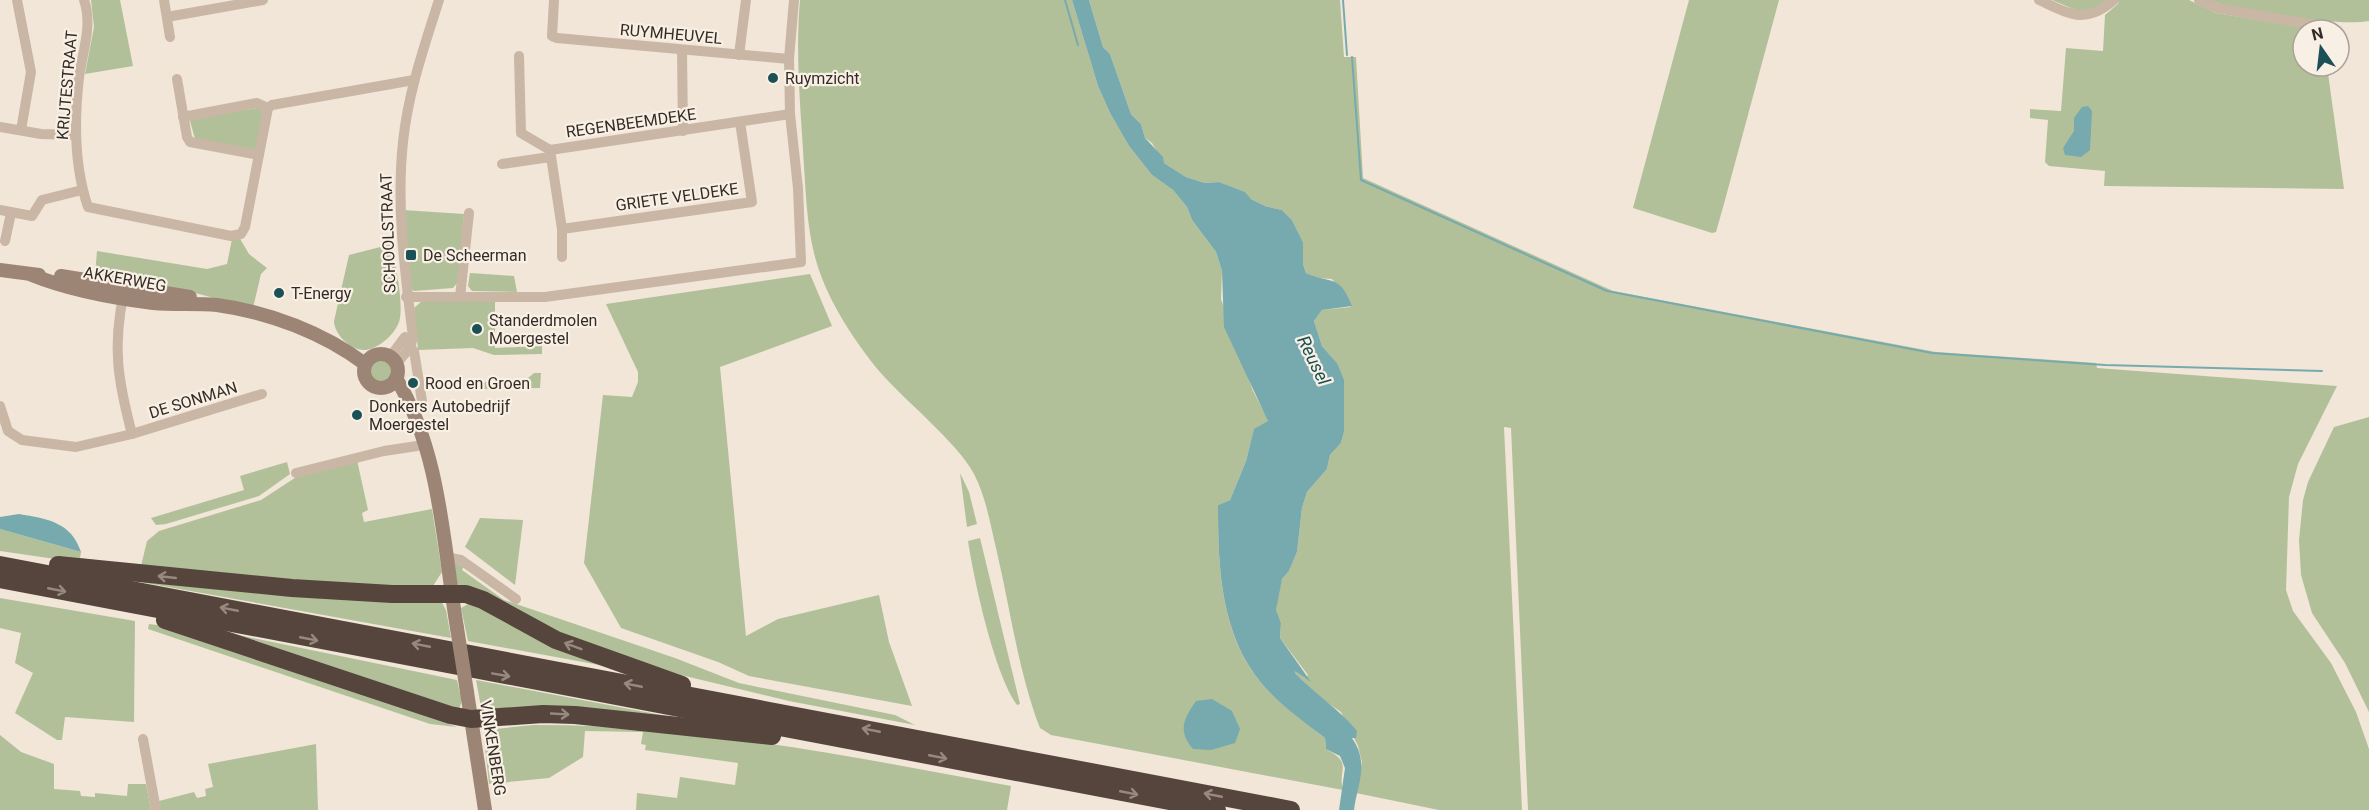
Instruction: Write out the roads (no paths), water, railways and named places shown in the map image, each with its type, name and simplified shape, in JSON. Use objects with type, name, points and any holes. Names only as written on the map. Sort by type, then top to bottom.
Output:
[{"type":"highway","points":[[0,559],[292,588],[392,594],[466,594],[483,600],[556,640],[752,708]]},
{"type":"highway","points":[[0,565],[1291,810]]},
{"type":"highway","points":[[0,579],[1217,810]]},
{"type":"highway","points":[[128,604],[176,625],[440,712],[471,719],[543,714],[576,715],[880,746]]},
{"type":"main road","name":"AKKERWEG","points":[[0,270],[32,275],[52,275],[124,292],[200,299],[286,323],[369,360]]},
{"type":"main road","points":[[392,383],[376,388],[369,383],[364,373],[369,360],[382,354],[393,360],[392,383],[415,418],[430,457],[451,593]]},
{"type":"main road","name":"VINKENBERG","points":[[451,593],[485,810]]},
{"type":"street","points":[[17,0],[31,72],[21,130]]},
{"type":"street","name":"KRIJTESTRAAT","points":[[84,0],[87,25],[75,135],[82,190],[88,207],[231,236],[241,234],[245,227],[259,155]]},
{"type":"street","points":[[164,0],[170,37]]},
{"type":"street","points":[[167,17],[262,0]]},
{"type":"street","name":"SCHOOLSTRAAT","points":[[422,401],[416,358],[406,344],[413,337],[406,297],[399,198],[403,142],[414,80],[439,0]]},
{"type":"street","name":"RUYMHEUVEL","points":[[554,0],[552,36],[557,38],[789,59]]},
{"type":"street","points":[[740,55],[746,0]]},
{"type":"street","points":[[406,297],[521,298],[598,292],[801,262],[798,188],[790,114],[789,59],[794,0]]},
{"type":"street","points":[[2039,0],[2080,16],[2094,14],[2115,0]]},
{"type":"street","points":[[2199,0],[2217,8],[2291,21]]},
{"type":"street","points":[[682,50],[683,131]]},
{"type":"street","name":"REGENBEEMDEKE","points":[[519,56],[521,133],[550,153]]},
{"type":"street","points":[[177,79],[183,117],[190,142],[259,155],[268,108],[276,103],[414,80]]},
{"type":"street","points":[[183,117],[256,103],[268,108]]},
{"type":"street","name":"REGENBEEMDEKE","points":[[502,164],[550,153],[790,114]]},
{"type":"street","name":"GRIETE VELDEKE","points":[[562,230],[752,202],[740,122]]},
{"type":"street","points":[[0,127],[41,134],[75,135]]},
{"type":"street","points":[[550,153],[562,230],[562,257]]},
{"type":"street","points":[[6,241],[6,211],[32,216],[42,200],[82,190]]},
{"type":"street","points":[[460,297],[469,213]]},
{"type":"street","name":"DE SONMAN","points":[[124,292],[116,346],[116,365],[132,434]]},
{"type":"street","points":[[393,360],[406,344]]},
{"type":"street","name":"DE SONMAN","points":[[0,406],[8,431],[22,440],[76,447],[132,434],[262,394]]},
{"type":"street","points":[[296,472],[374,453],[417,446]]},
{"type":"street","points":[[446,557],[452,556],[461,560],[516,599]]},
{"type":"street","points":[[142,739],[156,810]]},
{"type":"water","name":"Reusel","points":[[1072,0],[1089,0],[1103,47],[1110,54],[1131,114],[1141,124],[1145,138],[1163,157],[1164,163],[1186,177],[1205,183],[1219,182],[1245,192],[1251,199],[1265,206],[1282,210],[1292,220],[1303,242],[1303,264],[1306,273],[1339,284],[1352,306],[1322,310],[1314,321],[1322,346],[1337,363],[1344,380],[1344,432],[1341,443],[1330,455],[1327,469],[1307,492],[1302,508],[1297,552],[1289,571],[1282,579],[1276,610],[1281,623],[1280,638],[1311,682],[1295,671],[1295,673],[1357,731],[1356,738],[1352,738],[1360,757],[1361,774],[1354,810],[1339,810],[1345,768],[1340,756],[1326,749],[1325,738],[1269,692],[1248,664],[1237,644],[1224,599],[1219,552],[1218,505],[1230,500],[1246,461],[1254,429],[1268,421],[1224,327],[1222,271],[1216,252],[1192,220],[1187,207],[1173,190],[1152,175],[1129,146],[1110,113],[1098,86]]},
{"type":"water","points":[[2088,106],[2092,111],[2090,150],[2081,157],[2065,155],[2063,148],[2074,131],[2074,118],[2082,107]]},
{"type":"water","points":[[19,514],[49,520],[65,528],[77,542],[81,552],[0,529],[0,517]]},
{"type":"water","points":[[1212,699],[1232,711],[1240,729],[1235,743],[1211,750],[1193,749],[1184,730],[1188,713],[1196,701]]},
{"type":"waterway","points":[[1065,0],[1078,45]]},
{"type":"waterway","points":[[1343,0],[1347,55]]},
{"type":"waterway","points":[[1352,57],[1361,180],[1607,291],[1932,353],[2105,365],[2322,371]]},
{"type":"place","name":"Ruymzicht","points":[[773,78]]},
{"type":"place","name":"De Scheerman","points":[[411,255]]},
{"type":"place","name":"T-Energy","points":[[279,293]]},
{"type":"place","name":"Standerdmolen Moergestel","points":[[477,329]]},
{"type":"place","name":"Rood en Groen","points":[[413,383]]},
{"type":"place","name":"Donkers Autobedrijf Moergestel","points":[[357,415]]}]
